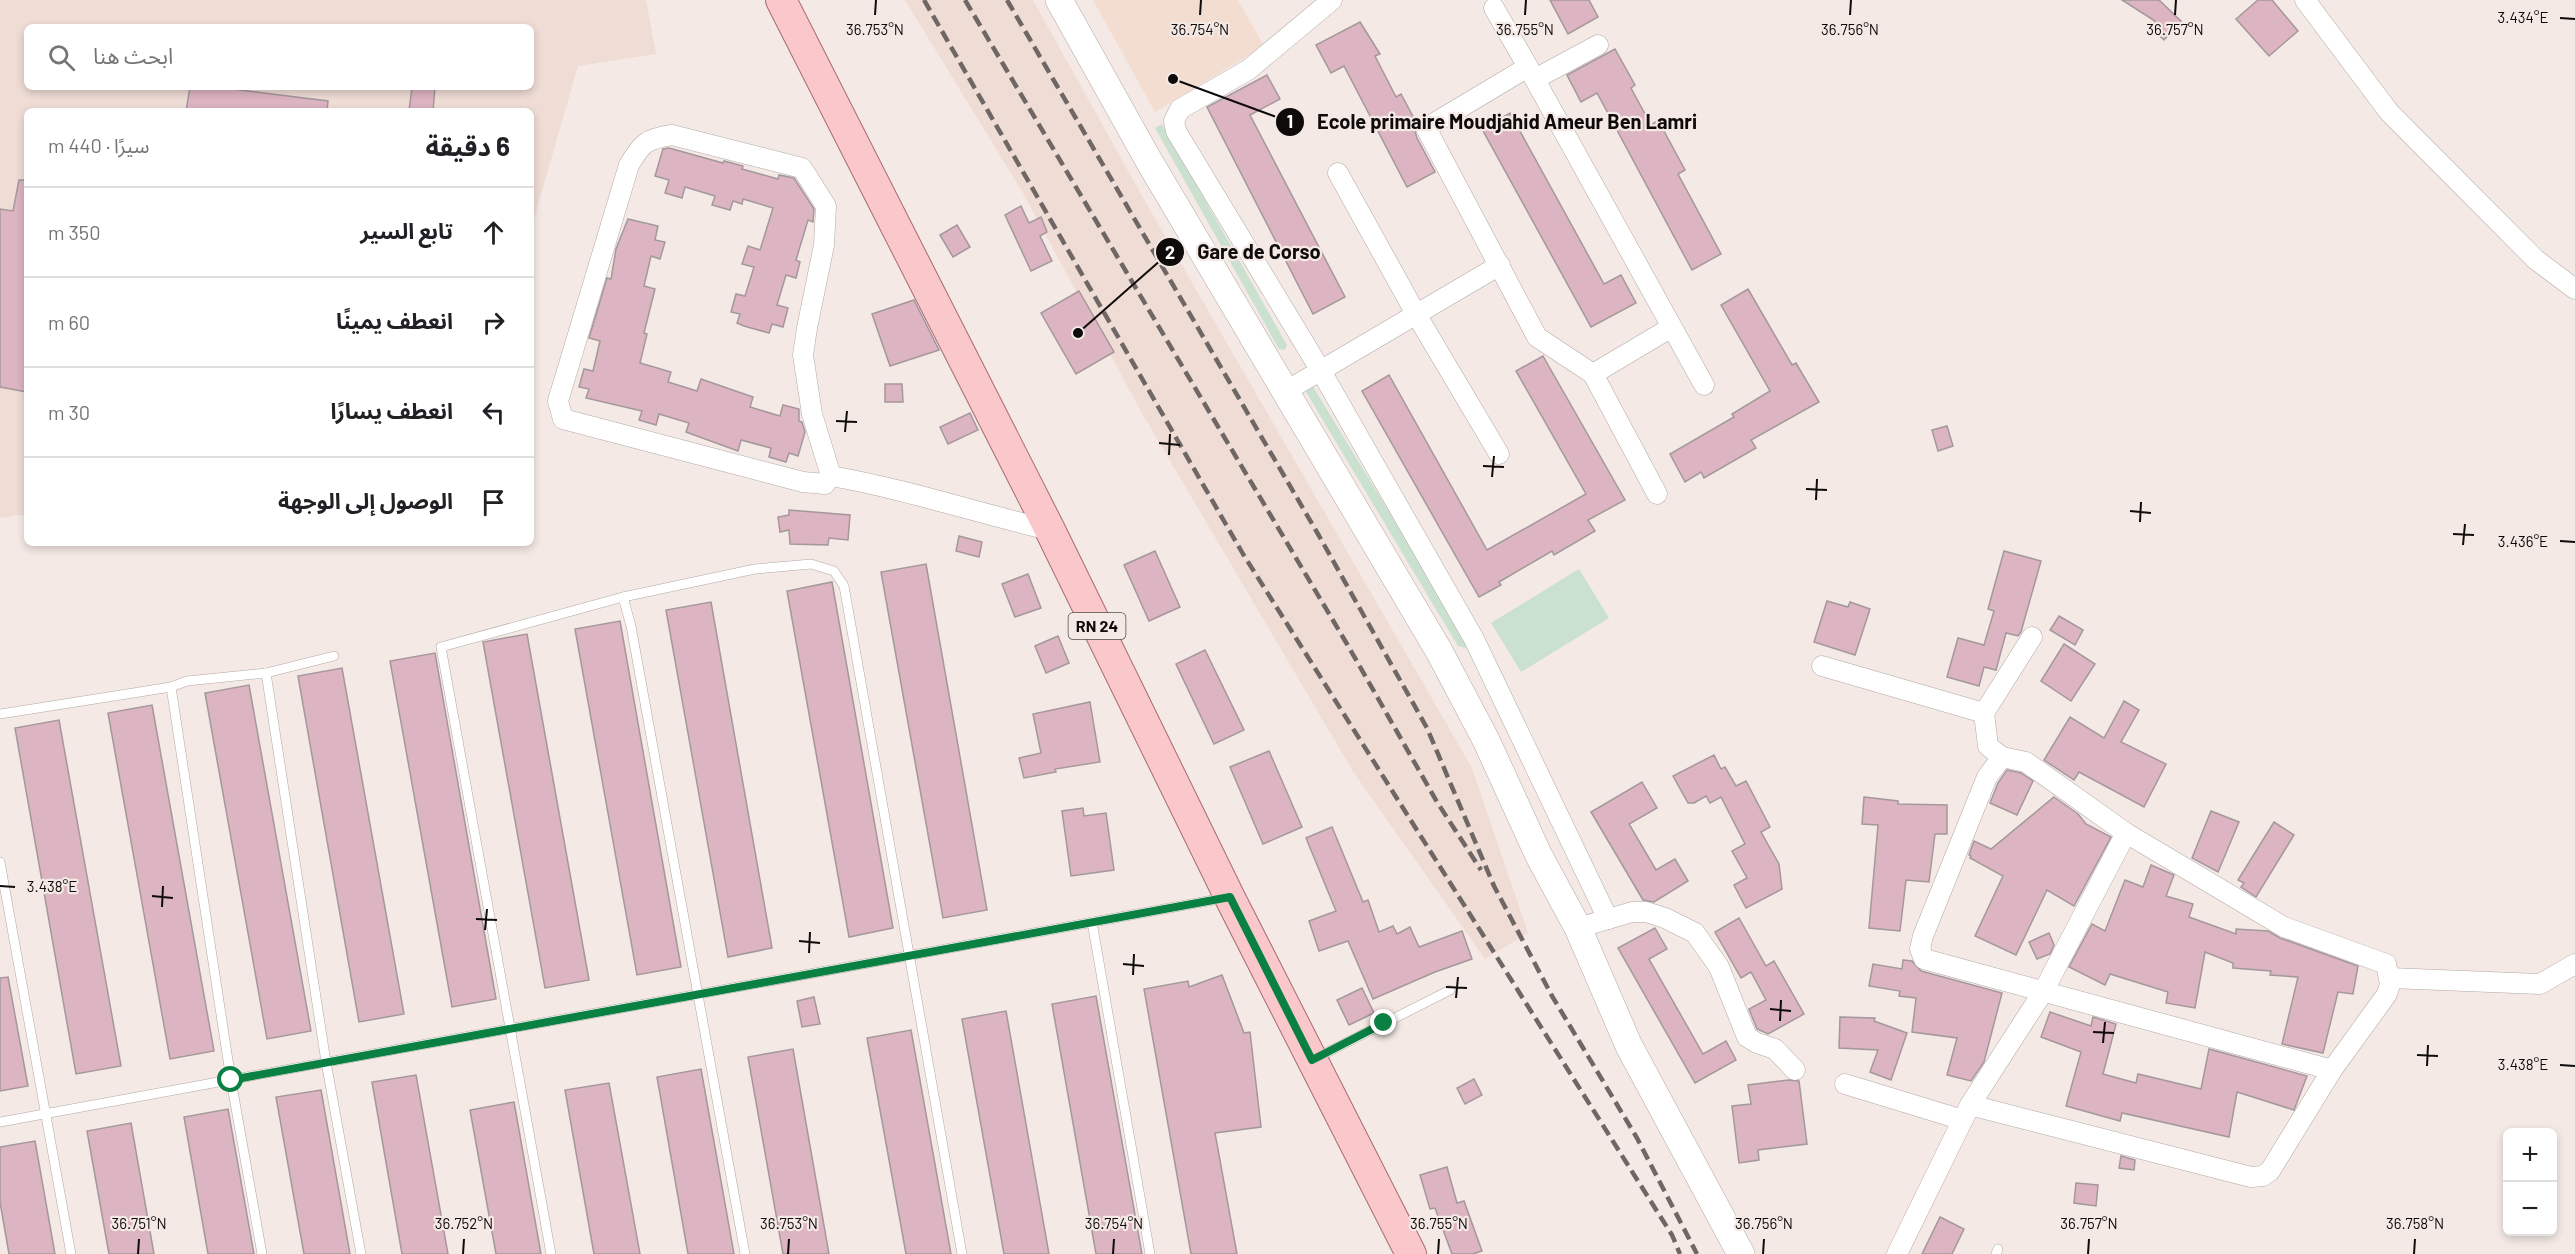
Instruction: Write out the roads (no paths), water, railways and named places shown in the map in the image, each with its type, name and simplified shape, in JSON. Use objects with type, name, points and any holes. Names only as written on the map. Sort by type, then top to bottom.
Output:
[{"type":"main road","name":"RN 24","points":[[781,3],[1050,531],[1230,897],[1411,1254]]},
{"type":"street","points":[[1059,0],[1149,161],[1439,651],[1486,740],[1539,856],[1578,928],[1629,1046],[1741,1254]]},
{"type":"street","points":[[1332,0],[1248,70],[1180,109],[1174,121],[1176,131],[1321,371],[1474,639],[1608,919]]},
{"type":"street","points":[[2305,0],[2389,112],[2535,259],[2575,289]]},
{"type":"street","points":[[1494,8],[1704,385]]},
{"type":"street","points":[[1598,45],[1531,73],[1426,128],[1537,337],[1593,374],[1658,494]]},
{"type":"street","points":[[672,135],[694,139],[802,168],[821,196],[826,206],[824,245],[803,356],[812,414],[831,476],[825,484],[802,482],[563,419],[558,401],[629,165],[639,147],[652,138],[672,135]]},
{"type":"street","points":[[1338,173],[1416,314],[1499,454]]},
{"type":"street","points":[[1286,391],[1500,265]]},
{"type":"street","points":[[1593,374],[1672,327]]},
{"type":"street","points":[[831,476],[867,482],[972,512],[1050,531]]},
{"type":"street","points":[[1845,1084],[2252,1177],[2263,1176],[2270,1172],[2332,1070],[2387,994],[2390,978],[2386,964],[2284,927],[2126,832],[2026,762],[2002,757],[1988,746],[1984,714],[2032,637]]},
{"type":"street","points":[[1822,666],[1984,714]]},
{"type":"street","points":[[2002,757],[1988,777],[1923,936],[1920,949],[1924,959],[2332,1070]]},
{"type":"street","points":[[1897,1254],[1966,1113],[2043,992],[2126,832]]},
{"type":"street","points":[[1578,928],[1632,912],[1646,912],[1665,918],[1695,933],[1719,967],[1747,1037],[1757,1044],[1775,1049],[1795,1070]]},
{"type":"street","points":[[2390,978],[2540,984],[2575,964]]},
{"type":"lane","points":[[551,1254],[441,647],[623,597],[754,569],[811,564],[834,571],[844,586],[962,1254]]},
{"type":"lane","points":[[623,597],[631,626],[696,995],[745,1254]]},
{"type":"lane","points":[[0,714],[171,687],[188,681],[266,673],[334,656]]},
{"type":"lane","points":[[266,673],[326,1062],[361,1254]]},
{"type":"lane","points":[[171,687],[231,1080],[262,1254]]},
{"type":"lane","points":[[0,862],[72,1254]]},
{"type":"lane","points":[[0,1122],[1230,897]]},
{"type":"lane","points":[[1092,922],[1150,1254]]},
{"type":"lane","points":[[1312,1060],[1450,990]]},
{"type":"railway","points":[[924,0],[1243,554],[1672,1235],[1680,1254]]},
{"type":"railway","points":[[965,0],[1347,644],[1437,802],[1481,870]]},
{"type":"railway","points":[[1007,0],[1318,534],[1427,728],[1494,886],[1552,996],[1637,1138],[1697,1254]]},
{"type":"place","name":"Ecole primaire Moudjahid Ameur Ben Lamri","points":[[1173,79]]},
{"type":"place","name":"Gare de Corso","points":[[1078,333]]}]
